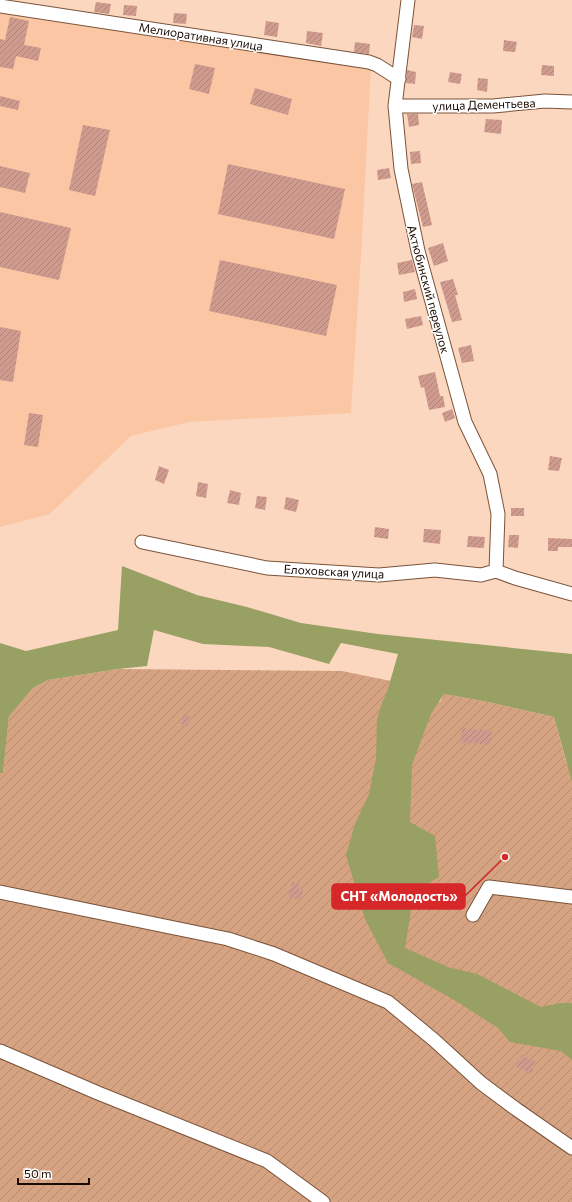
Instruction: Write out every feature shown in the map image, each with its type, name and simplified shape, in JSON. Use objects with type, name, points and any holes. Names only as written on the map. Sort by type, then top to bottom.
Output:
[{"type":"street","name":"Актюбинский переулок","points":[[408,0],[395,106],[401,169],[418,251],[465,422],[490,474],[498,514],[496,571]]},
{"type":"street","name":"Мелиоративная улица","points":[[0,6],[369,62],[399,78]]},
{"type":"street","name":"улица Дементьева","points":[[395,106],[493,106],[545,102],[572,102]]},
{"type":"street","name":"Елоховская улица","points":[[142,542],[267,568],[379,575],[434,570],[481,575],[496,571]]},
{"type":"street","points":[[496,571],[572,594]]},
{"type":"street","points":[[473,915],[489,887],[572,897]]},
{"type":"street","points":[[0,892],[228,939],[274,954],[388,1002],[434,1040],[481,1083],[572,1148]]},
{"type":"street","points":[[0,1051],[98,1093],[267,1161],[323,1202]]},
{"type":"shaded area","points":[[0,8],[371,65],[351,413],[189,422],[131,436],[50,514],[0,527]]},
{"type":"shaded area","points":[[122,566],[197,595],[247,607],[301,623],[378,634],[572,654],[572,782],[554,717],[444,694],[431,714],[412,765],[410,822],[435,836],[439,877],[414,892],[405,948],[448,967],[477,974],[541,1007],[560,1003],[572,1003],[572,1060],[561,1051],[510,1042],[498,1028],[456,1001],[388,963],[365,919],[346,855],[355,824],[369,794],[376,759],[377,720],[398,654],[341,643],[329,664],[269,647],[203,644],[154,630],[147,666],[48,680],[33,688],[9,716],[3,773],[0,773],[0,643],[26,651],[118,630]]},
{"type":"shaded area","points":[[118,669],[342,671],[401,683],[440,702],[444,694],[554,717],[567,765],[572,767],[572,1202],[0,1202],[0,773],[3,773],[9,715],[33,688],[48,680]]},
{"type":"building","points":[[96,2],[111,4],[109,14],[94,12]]},
{"type":"building","points":[[124,5],[137,6],[136,16],[123,15]]},
{"type":"building","points":[[174,13],[187,14],[186,24],[173,23]]},
{"type":"building","points":[[10,17],[29,21],[24,45],[41,48],[38,61],[16,56],[13,69],[0,67],[0,39],[5,40]]},
{"type":"building","points":[[266,21],[279,23],[277,37],[264,35]]},
{"type":"building","points":[[414,25],[424,26],[422,39],[412,37]]},
{"type":"building","points":[[307,31],[323,33],[321,46],[306,43]]},
{"type":"building","points":[[504,40],[517,42],[515,52],[503,51]]},
{"type":"building","points":[[355,42],[370,44],[369,54],[354,52]]},
{"type":"building","points":[[195,64],[215,68],[209,94],[189,89]]},
{"type":"building","points":[[542,65],[554,66],[554,76],[541,75]]},
{"type":"building","points":[[407,70],[416,72],[415,84],[406,83]]},
{"type":"building","points":[[450,72],[462,74],[460,84],[448,82]]},
{"type":"building","points":[[478,78],[488,79],[487,92],[477,90]]},
{"type":"building","points":[[255,88],[292,99],[288,115],[250,104]]},
{"type":"building","points":[[0,96],[20,101],[18,110],[0,106]]},
{"type":"building","points":[[407,114],[418,114],[419,125],[409,127]]},
{"type":"building","points":[[486,119],[502,120],[501,134],[484,132]]},
{"type":"building","points":[[83,125],[110,130],[95,196],[69,190]]},
{"type":"building","points":[[420,151],[421,163],[411,164],[410,152]]},
{"type":"building","points":[[228,164],[345,189],[334,239],[218,214]]},
{"type":"building","points":[[0,166],[30,173],[25,193],[0,187]]},
{"type":"building","points":[[389,168],[391,178],[378,180],[377,170]]},
{"type":"building","points":[[422,182],[432,225],[423,227],[412,184]]},
{"type":"building","points":[[0,212],[71,228],[59,280],[0,267]]},
{"type":"building","points":[[443,243],[448,261],[434,266],[428,248]]},
{"type":"building","points":[[220,260],[337,285],[326,336],[209,311]]},
{"type":"building","points":[[412,260],[415,272],[399,275],[397,263]]},
{"type":"building","points":[[453,279],[458,295],[455,295],[462,320],[452,322],[440,282]]},
{"type":"building","points":[[415,289],[417,299],[404,302],[403,292]]},
{"type":"building","points":[[421,316],[423,325],[407,329],[405,319]]},
{"type":"building","points":[[0,327],[21,331],[13,382],[0,380]]},
{"type":"building","points":[[471,345],[474,361],[462,363],[458,348]]},
{"type":"building","points":[[435,372],[440,396],[443,396],[445,407],[429,410],[424,387],[421,388],[418,376]]},
{"type":"building","points":[[452,409],[455,418],[445,422],[442,413]]},
{"type":"building","points":[[29,413],[43,415],[38,447],[24,445]]},
{"type":"building","points":[[550,456],[562,458],[559,471],[548,470]]},
{"type":"building","points":[[159,466],[169,470],[164,484],[155,480]]},
{"type":"building","points":[[198,482],[208,484],[206,498],[196,496]]},
{"type":"building","points":[[230,490],[241,493],[239,505],[227,503]]},
{"type":"building","points":[[257,496],[267,497],[265,510],[255,508]]},
{"type":"building","points":[[286,497],[299,500],[296,512],[284,509]]},
{"type":"building","points":[[511,508],[524,508],[524,516],[511,516]]},
{"type":"building","points":[[375,527],[389,529],[388,539],[374,537]]},
{"type":"building","points":[[424,529],[441,530],[440,544],[423,542]]},
{"type":"building","points":[[509,535],[519,535],[518,548],[508,547]]},
{"type":"building","points":[[468,536],[485,537],[484,548],[467,547]]},
{"type":"building","points":[[548,538],[572,539],[572,547],[558,547],[558,551],[548,551]]},
{"type":"building","points":[[183,715],[190,716],[188,726],[181,724]]},
{"type":"building","points":[[462,728],[492,731],[490,745],[460,742]]},
{"type":"building","points":[[292,882],[300,884],[299,889],[303,890],[301,900],[288,897]]},
{"type":"building","points":[[522,1055],[536,1062],[531,1074],[516,1067]]},
{"type":"place","name":"СНТ «Молодость»","points":[[505,857]]}]
